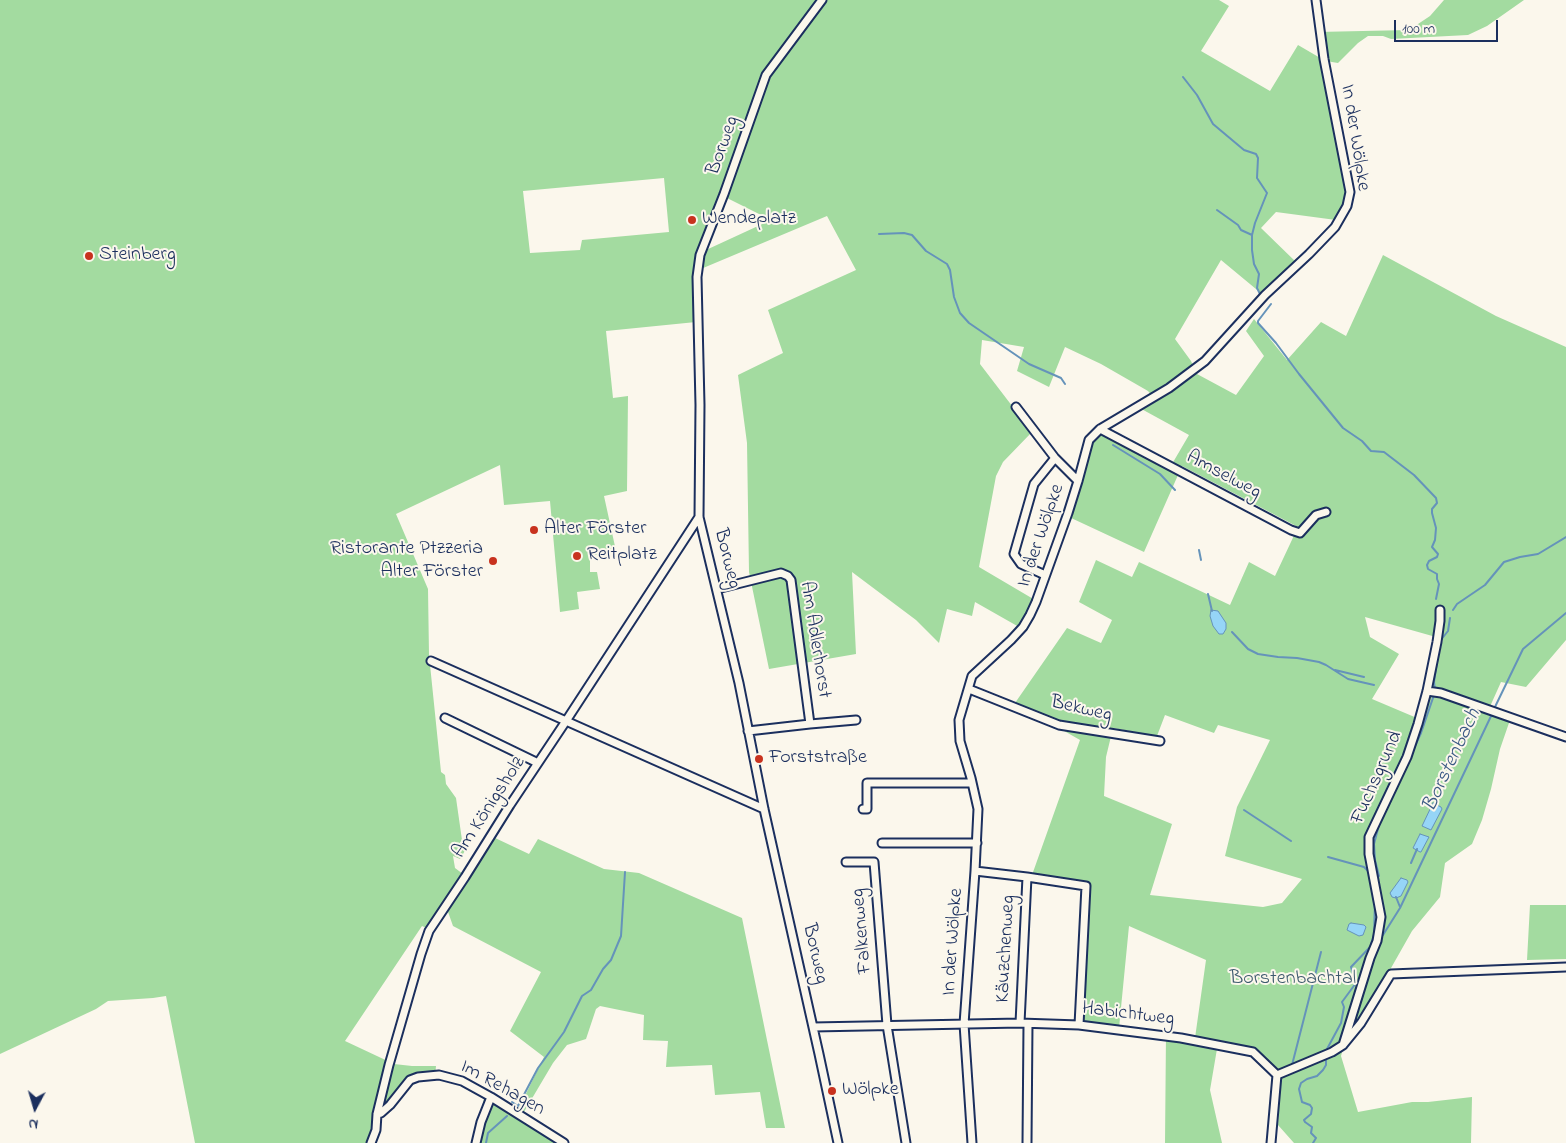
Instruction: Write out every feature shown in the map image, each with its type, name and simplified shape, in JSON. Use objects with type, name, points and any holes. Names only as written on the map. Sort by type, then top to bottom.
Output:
[{"type":"street","name":"Borweg","points":[[822,0],[766,75],[724,194],[700,255],[697,277],[700,405],[699,517],[735,664],[764,809],[838,1143]]},
{"type":"street","name":"In der Wölpke","points":[[813,1027],[964,1024],[978,809],[960,741],[959,720],[972,676],[1011,640],[1022,627],[1036,602],[1078,481],[1089,440],[1100,429],[1169,388],[1205,361],[1265,295],[1335,228],[1347,206],[1350,192],[1324,59],[1316,0]]},
{"type":"street","points":[[1016,407],[1055,458],[1078,481]]},
{"type":"street","name":"Amselweg","points":[[1100,429],[1291,530],[1300,533],[1316,514],[1326,512]]},
{"type":"street","points":[[1045,575],[1021,564],[1014,554],[1034,484],[1055,458]]},
{"type":"street","name":"Am Königsholz","points":[[371,1143],[376,1130],[377,1114],[391,1056],[429,931],[699,517]]},
{"type":"street","name":"Am Adlerhorst","points":[[717,590],[781,573],[788,576],[791,580],[810,724]]},
{"type":"street","name":"Fuchsgrund","points":[[1343,1045],[1377,941],[1381,917],[1369,854],[1369,837],[1407,757],[1429,691],[1440,610]]},
{"type":"street","points":[[431,661],[764,809]]},
{"type":"street","name":"Bekweg","points":[[969,689],[1059,725],[1160,741]]},
{"type":"street","points":[[1429,691],[1566,737]]},
{"type":"street","points":[[445,718],[538,763]]},
{"type":"street","name":"Am Adlerhorst","points":[[748,732],[856,720]]},
{"type":"street","points":[[863,809],[867,809],[867,783],[972,783]]},
{"type":"street","points":[[882,843],[977,843]]},
{"type":"street","name":"Falkenweg","points":[[846,862],[874,862],[887,1025]]},
{"type":"street","points":[[975,872],[1027,877],[1086,886],[1079,1025]]},
{"type":"street","name":"Käuzchenweg","points":[[1027,877],[1024,1024],[1027,1143]]},
{"type":"street","points":[[1271,1143],[1277,1075],[1332,1052],[1343,1045],[1361,1023],[1391,974],[1566,967]]},
{"type":"street","points":[[964,1024],[972,1143]]},
{"type":"street","name":"Habichtweg","points":[[964,1024],[1079,1025],[1181,1038],[1253,1052],[1277,1075]]},
{"type":"street","points":[[887,1025],[906,1143]]},
{"type":"street","name":"Im Rehagen","points":[[377,1114],[390,1105],[410,1080],[428,1075],[439,1075],[462,1081],[564,1143]]},
{"type":"street","points":[[476,1143],[481,1122],[491,1097]]},
{"type":"green space","name":"Borstenbachtal","points":[[0,0],[1219,0],[1229,6],[1201,51],[1270,91],[1298,45],[1322,59],[1317,32],[1409,30],[1430,16],[1444,0],[1524,0],[1487,26],[1468,35],[1391,39],[1383,36],[1368,36],[1338,63],[1326,61],[1353,192],[1350,209],[1342,223],[1336,220],[1276,212],[1261,228],[1297,263],[1262,294],[1221,260],[1175,339],[1191,361],[1197,374],[1236,395],[1264,356],[1246,331],[1254,319],[1287,360],[1321,322],[1346,336],[1383,255],[1496,316],[1566,347],[1566,640],[1526,687],[1501,682],[1488,711],[1510,720],[1500,749],[1482,820],[1472,844],[1445,863],[1440,897],[1412,931],[1361,1021],[1345,1042],[1341,1056],[1358,1112],[1412,1102],[1472,1097],[1471,1143],[1294,1143],[1278,1125],[1281,1076],[1255,1049],[1218,1043],[1210,1090],[1222,1143],[1165,1143],[1166,1034],[1195,1038],[1206,960],[1129,926],[1119,1028],[1082,1023],[1088,885],[1032,875],[1080,740],[1015,703],[1067,628],[1101,643],[1112,620],[1079,602],[1096,560],[1132,577],[1139,562],[1230,605],[1249,562],[1275,576],[1298,527],[1182,466],[1144,552],[1069,517],[1099,425],[1172,464],[1189,435],[1136,406],[1153,397],[1148,391],[1101,364],[1065,347],[1049,387],[1017,371],[1024,347],[982,340],[980,364],[1032,432],[1003,462],[996,476],[979,567],[1035,600],[1019,627],[975,602],[972,616],[947,609],[939,643],[916,620],[852,572],[856,654],[769,669],[749,572],[747,443],[738,375],[783,353],[768,310],[856,270],[827,216],[696,271],[696,322],[606,331],[613,398],[628,396],[627,491],[604,496],[616,551],[590,556],[590,572],[597,572],[600,589],[577,592],[579,609],[560,612],[550,501],[504,505],[500,465],[396,514],[428,589],[429,655],[441,772],[445,775],[446,784],[456,798],[462,840],[466,846],[460,859],[453,856],[455,868],[467,877],[493,837],[529,854],[538,839],[604,869],[639,873],[742,918],[785,1128],[766,1128],[760,1092],[715,1095],[712,1065],[666,1067],[668,1041],[643,1040],[644,1015],[600,1006],[596,1009],[586,1039],[567,1045],[553,1063],[521,1117],[560,1143],[474,1143],[485,1094],[516,1114],[544,1057],[510,1031],[541,972],[453,926],[447,909],[433,931],[422,926],[345,1041],[394,1064],[436,1066],[435,1076],[424,1078],[411,1086],[379,1121],[372,1143],[195,1143],[166,996],[108,1001],[96,1009],[0,1054]],"holes":[[[664,178],[669,232],[582,240],[580,250],[530,253],[523,191]],[[725,197],[771,220],[706,250]],[[1365,617],[1443,639],[1424,721],[1372,699],[1399,654],[1370,637]],[[1165,715],[1214,733],[1218,725],[1270,740],[1237,807],[1225,856],[1302,879],[1282,903],[1263,907],[1150,895],[1172,824],[1104,796],[1106,757],[1113,728],[1157,736]]]},
{"type":"green space","points":[[1530,905],[1566,905],[1566,959],[1527,960]]},
{"type":"water","points":[[1211,610],[1218,611],[1226,623],[1226,629],[1223,634],[1219,634],[1213,626],[1210,616]]},
{"type":"water","points":[[1433,803],[1442,809],[1431,830],[1422,826]]},
{"type":"water","points":[[1420,834],[1429,837],[1421,852],[1413,848]]},
{"type":"water","points":[[1401,878],[1408,882],[1401,896],[1392,897],[1390,893]]},
{"type":"water","points":[[1351,923],[1366,927],[1363,935],[1359,936],[1347,930]]},
{"type":"waterway","points":[[1183,77],[1197,95],[1213,124],[1244,150],[1256,154],[1258,158],[1257,178],[1267,193],[1252,235],[1254,264],[1259,274],[1257,288],[1260,294]]},
{"type":"waterway","points":[[1217,210],[1238,225],[1241,230],[1252,235]]},
{"type":"waterway","points":[[879,234],[904,233],[912,235],[926,251],[947,264],[950,270],[954,297],[960,313],[969,323],[1029,364],[1061,378],[1065,384]]},
{"type":"waterway","points":[[1271,304],[1258,323],[1343,428],[1362,441],[1371,451],[1384,452],[1414,475],[1436,498],[1437,503],[1432,509],[1436,528],[1432,547],[1438,554],[1427,565],[1428,569],[1437,574],[1439,584],[1436,599]]},
{"type":"waterway","points":[[1113,445],[1160,474],[1175,490]]},
{"type":"waterway","name":"Borstenbach","points":[[1453,610],[1457,604],[1485,585],[1504,562],[1538,554],[1566,537]]},
{"type":"waterway","points":[[1199,550],[1201,560]]},
{"type":"waterway","points":[[1208,594],[1212,611]]},
{"type":"waterway","name":"Borstenbach","points":[[1494,709],[1523,649],[1566,613]]},
{"type":"waterway","name":"Borstenbach","points":[[1440,641],[1448,631],[1450,618]]},
{"type":"waterway","points":[[1232,632],[1248,649],[1258,654],[1319,662],[1348,679],[1374,685]]},
{"type":"waterway","name":"Borstenbach","points":[[1435,690],[1434,682],[1439,648]]},
{"type":"waterway","points":[[1335,670],[1364,677]]},
{"type":"waterway","name":"Borstenbach","points":[[1394,792],[1421,733],[1434,695]]},
{"type":"waterway","name":"Borstenbach","points":[[1383,935],[1400,908],[1492,714]]},
{"type":"waterway","points":[[1244,810],[1291,841]]},
{"type":"waterway","name":"Borstenbach","points":[[1379,876],[1374,844],[1380,821]]},
{"type":"waterway","points":[[1411,863],[1417,849]]},
{"type":"waterway","points":[[1328,857],[1364,867],[1369,872]]},
{"type":"waterway","points":[[512,1102],[518,1106],[538,1068],[564,1032],[582,996],[591,990],[603,969],[611,960],[621,936],[625,872]]},
{"type":"waterway","points":[[1396,897],[1400,907]]},
{"type":"waterway","name":"Borstenbach","points":[[1371,944],[1374,935],[1375,902]]},
{"type":"waterway","name":"Borstenbach","points":[[1327,1049],[1341,1023],[1344,1007],[1342,1002],[1356,983],[1351,967],[1372,945]]},
{"type":"waterway","points":[[1292,1065],[1321,952]]},
{"type":"waterway","name":"Borstenbach","points":[[1313,1143],[1316,1138],[1311,1133],[1312,1127],[1304,1120],[1311,1114],[1312,1108],[1310,1105],[1302,1102],[1299,1089],[1301,1083],[1317,1076],[1323,1070],[1326,1065],[1326,1059]]},
{"type":"waterway","points":[[486,1143],[488,1133],[507,1116]]},
{"type":"place","name":"Wendeplatz","points":[[692,220]]},
{"type":"place","name":"Steinberg","points":[[89,256]]},
{"type":"place","name":"Alter Förster","points":[[534,530]]},
{"type":"place","name":"Reitplatz","points":[[577,556]]},
{"type":"place","name":"Ristorante Ptzzeria Alter Förster","points":[[493,561]]},
{"type":"place","name":"Forststraße","points":[[759,759]]},
{"type":"place","name":"Wölpke","points":[[832,1091]]}]
